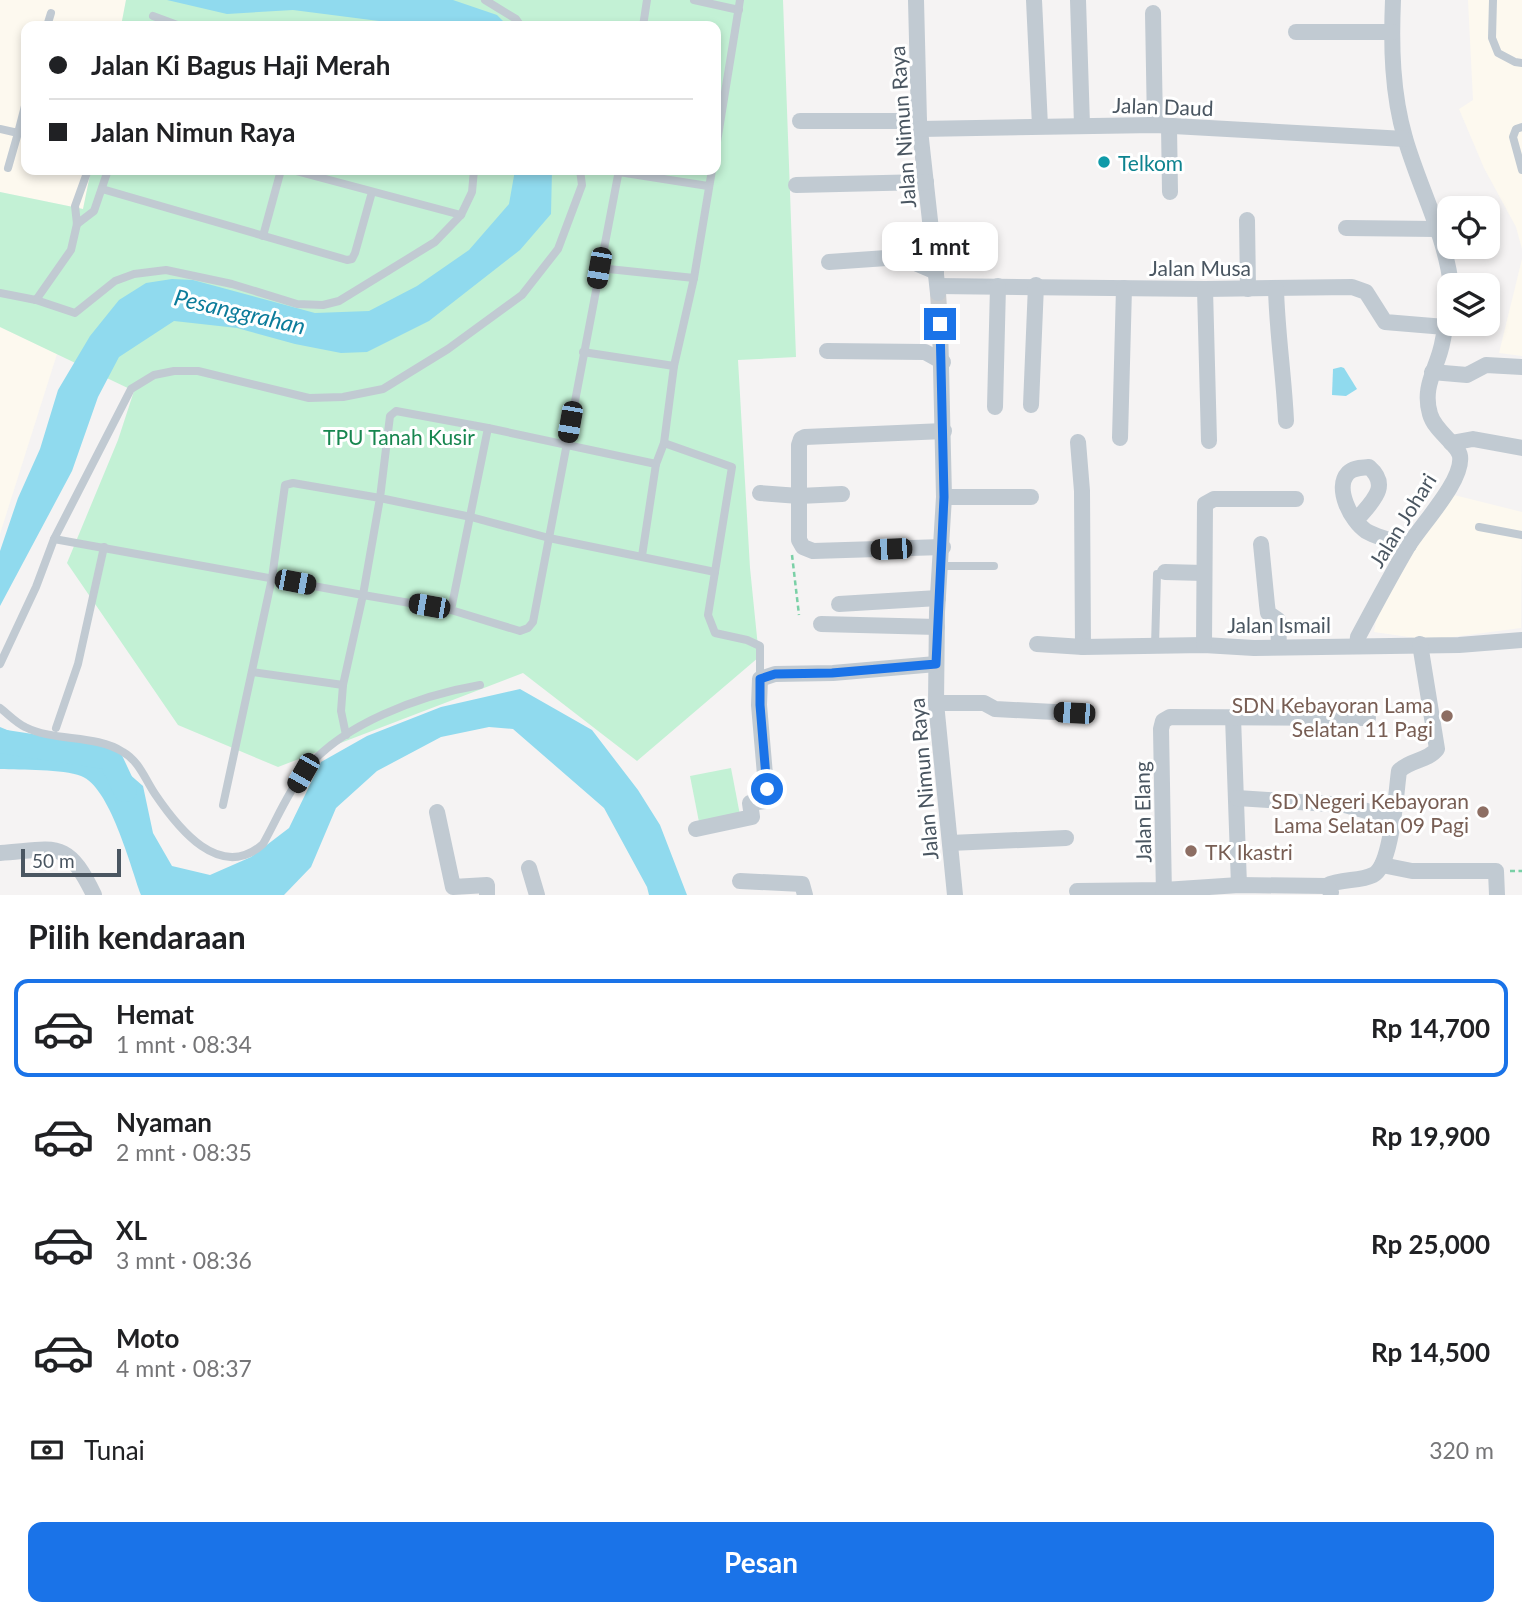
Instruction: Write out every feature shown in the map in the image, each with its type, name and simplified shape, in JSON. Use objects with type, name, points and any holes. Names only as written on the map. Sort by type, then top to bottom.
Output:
[{"type":"street","name":"Jalan Nimun Raya","points":[[916,0],[920,125],[937,284]]},
{"type":"street","points":[[1034,0],[1040,126]]},
{"type":"street","points":[[1078,0],[1082,125]]},
{"type":"street","points":[[1393,0],[1395,100],[1405,139],[1448,261],[1450,273]]},
{"type":"street","points":[[1153,13],[1170,192]]},
{"type":"street","points":[[1296,32],[1392,32]]},
{"type":"street","name":"Jalan Daud","points":[[800,121],[920,125],[1162,125],[1405,139]]},
{"type":"street","points":[[796,185],[926,182]]},
{"type":"street","points":[[1247,220],[1248,289]]},
{"type":"street","points":[[1346,228],[1436,229]]},
{"type":"street","points":[[829,262],[901,257],[937,284]]},
{"type":"street","name":"Jalan Musa","points":[[937,284],[1205,289],[1352,287],[1366,292],[1385,322],[1437,326]]},
{"type":"street","points":[[1031,405],[1036,285]]},
{"type":"street","points":[[995,407],[998,286]]},
{"type":"street","points":[[1120,438],[1124,288]]},
{"type":"street","points":[[1276,288],[1277,334],[1283,363],[1286,421]]},
{"type":"street","points":[[1205,289],[1209,441]]},
{"type":"street","name":"Jalan Nimun Raya","points":[[940,324],[943,362],[944,497],[936,703],[955,895]]},
{"type":"street","name":"Jalan Johari","points":[[1357,645],[1358,637],[1409,545],[1440,506],[1459,467],[1460,456],[1434,425],[1426,397],[1443,336]]},
{"type":"street","points":[[827,351],[925,352],[943,362]]},
{"type":"street","points":[[1432,372],[1467,375],[1486,365],[1522,367]]},
{"type":"street","points":[[943,547],[807,549],[799,540],[799,445],[805,437],[944,432]]},
{"type":"street","points":[[1451,443],[1473,439],[1522,448]]},
{"type":"street","points":[[1078,442],[1082,491],[1083,647]]},
{"type":"street","points":[[760,493],[799,496],[842,494]]},
{"type":"street","points":[[944,497],[1031,497]]},
{"type":"street","points":[[1204,645],[1205,500],[1296,499]]},
{"type":"street","points":[[1356,521],[1366,531],[1409,545]]},
{"type":"street","points":[[1261,544],[1268,613],[1278,620],[1279,647]]},
{"type":"street","points":[[1161,573],[1204,573]]},
{"type":"street","points":[[839,604],[938,598]]},
{"type":"street","points":[[821,624],[937,627]]},
{"type":"street","name":"Jalan Ismail","points":[[1037,644],[1083,647],[1204,645],[1254,648],[1458,645],[1522,640]]},
{"type":"street","points":[[1077,891],[1164,892],[1239,885],[1328,890],[1334,881],[1373,875],[1382,865],[1388,849],[1399,771],[1409,763],[1434,754],[1438,744],[1420,644]]},
{"type":"street","points":[[696,828],[752,817],[750,803],[765,801],[767,798],[760,679],[775,674],[832,673],[936,664]]},
{"type":"street","points":[[936,703],[984,703],[995,709],[1074,713]]},
{"type":"street","name":"Jalan Elang","points":[[1164,892],[1163,721],[1170,717],[1233,717]]},
{"type":"street","points":[[1239,885],[1233,717],[1368,718]]},
{"type":"street","points":[[1237,798],[1345,805],[1392,818]]},
{"type":"street","points":[[437,813],[453,887],[487,885],[487,895]]},
{"type":"street","points":[[950,843],[1066,838]]},
{"type":"street","points":[[0,853],[55,850],[64,852],[78,866],[94,895]]},
{"type":"street","points":[[1382,865],[1412,871],[1496,871],[1497,895]]},
{"type":"street","points":[[528,868],[537,895]]},
{"type":"street","points":[[740,881],[802,884],[806,895]]},
{"type":"lane","points":[[485,0],[517,21]]},
{"type":"lane","points":[[644,21],[647,0]]},
{"type":"lane","points":[[694,0],[738,10]]},
{"type":"lane","points":[[721,123],[740,0]]},
{"type":"lane","points":[[1493,0],[1494,44],[1498,53],[1522,63]]},
{"type":"lane","points":[[49,21],[51,13]]},
{"type":"lane","points":[[153,16],[166,21]]},
{"type":"lane","points":[[721,97],[726,98]]},
{"type":"lane","points":[[8,168],[21,121]]},
{"type":"lane","points":[[1522,127],[1516,130],[1513,137],[1522,170]]},
{"type":"lane","points":[[0,129],[18,132]]},
{"type":"lane","points":[[36,300],[71,250],[77,224],[75,206],[86,175]]},
{"type":"lane","points":[[77,224],[94,211],[106,175]]},
{"type":"lane","points":[[263,236],[280,175]]},
{"type":"lane","points":[[311,175],[461,215]]},
{"type":"lane","points":[[0,293],[36,300],[75,313],[115,281],[134,274],[166,270],[233,284],[298,304],[323,305],[340,301],[435,242],[461,215],[472,192],[474,175]]},
{"type":"lane","points":[[0,664],[36,587],[54,540],[131,389],[154,375],[174,370],[198,370],[309,398],[342,397],[383,390],[448,349],[522,295],[558,249],[582,185],[581,175]]},
{"type":"lane","points":[[54,540],[451,610],[520,631],[528,628],[533,622],[618,175]]},
{"type":"lane","points":[[643,175],[708,186]]},
{"type":"lane","points":[[642,556],[656,464],[664,443],[674,366],[694,278],[711,175]]},
{"type":"lane","points":[[102,189],[350,260],[355,253],[372,191]]},
{"type":"lane","points":[[599,268],[694,278]]},
{"type":"lane","points":[[583,352],[674,366]]},
{"type":"lane","points":[[346,735],[341,711],[343,685],[363,595],[380,498],[390,416],[394,412],[488,428],[656,464]]},
{"type":"lane","points":[[451,610],[488,428]]},
{"type":"lane","points":[[664,443],[732,467],[708,614],[715,633],[747,640],[760,646],[760,679]]},
{"type":"lane","points":[[223,804],[272,578],[285,485],[293,483],[380,498],[471,517],[549,538],[715,572]]},
{"type":"lane","points":[[1479,527],[1522,535]]},
{"type":"lane","points":[[55,729],[78,664],[104,547]]},
{"type":"lane","points":[[941,566],[994,566]]},
{"type":"lane","points":[[1155,646],[1161,573]]},
{"type":"lane","points":[[252,672],[343,685]]},
{"type":"lane","points":[[0,708],[23,727],[43,734],[109,745],[123,752],[136,762],[155,795],[207,852],[222,857],[236,857],[253,853],[263,844],[303,773],[323,751],[346,735],[402,706],[435,694],[480,685]]},
{"type":"path","points":[[799,614],[790,556],[807,549]]},
{"type":"shaded area","points":[[0,0],[126,0],[122,21],[21,21],[21,175],[90,175],[83,209],[0,192]]},
{"type":"shaded area","points":[[1468,0],[1522,0],[1522,249],[1516,227],[1484,168],[1459,109],[1473,100]]},
{"type":"shaded area","points":[[1522,259],[1522,356],[1499,353]]},
{"type":"shaded area","points":[[0,327],[57,354],[0,534]]},
{"type":"shaded area","points":[[1438,491],[1522,512],[1521,628],[1430,640],[1374,632],[1378,609]]},
{"type":"green space","name":"TPU Tanah Kusir","points":[[126,0],[783,0],[796,357],[738,360],[750,568],[759,657],[637,761],[523,673],[278,767],[178,725],[67,563],[118,440],[134,391],[0,327],[0,192],[83,209],[90,175],[721,175],[721,21],[122,21]]},
{"type":"green space","points":[[731,768],[740,815],[699,822],[690,776]]},
{"type":"water","points":[[167,0],[453,0],[497,15],[503,21],[379,21],[293,10],[227,14]]},
{"type":"water","points":[[514,175],[552,175],[551,214],[520,250],[429,321],[367,352],[341,353],[237,328],[174,321],[119,357],[98,397],[72,471],[0,606],[0,551],[18,498],[40,449],[58,390],[90,336],[119,300],[146,283],[172,279],[193,280],[315,313],[369,311],[417,286],[469,250],[509,204]]},
{"type":"water","points":[[1341,367],[1357,389],[1346,396],[1332,395],[1333,369]]},
{"type":"water","points":[[520,689],[592,730],[638,790],[660,825],[687,895],[649,895],[604,808],[513,729],[489,727],[441,737],[377,771],[336,808],[311,867],[284,895],[141,895],[118,828],[101,795],[91,783],[81,776],[64,772],[0,769],[0,727],[50,748],[113,760],[143,786],[153,833],[172,866],[210,875],[251,857],[289,828],[321,762],[367,736],[441,707]]},
{"type":"waterway","name":"Pesanggrahan","points":[[0,741],[110,758],[125,790]]},
{"type":"tunnel","points":[[938,293],[940,324]]},
{"type":"place","name":"Telkom","points":[[1104,162]]},
{"type":"place","name":"SDN Kebayoran Lama Selatan 11 Pagi","points":[[1447,716]]},
{"type":"place","name":"SD Negeri Kebayoran Lama Selatan 09 Pagi","points":[[1483,812]]},
{"type":"place","name":"TK Ikastri","points":[[1191,851]]},
{"type":"route","points":[[767,789],[760,679],[775,674],[832,673],[936,664],[944,497],[943,362],[940,324]]}]
